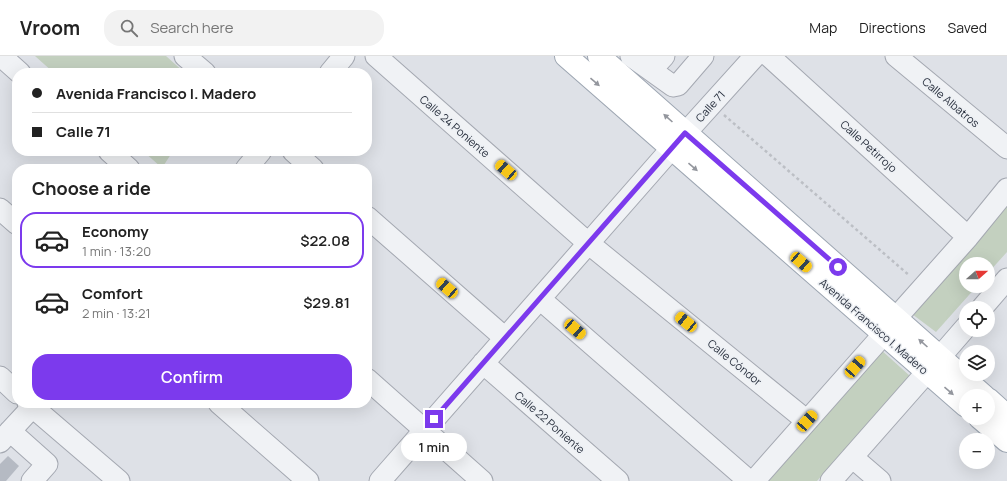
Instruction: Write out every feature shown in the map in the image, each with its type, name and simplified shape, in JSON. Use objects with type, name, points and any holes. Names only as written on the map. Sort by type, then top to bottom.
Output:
[{"type":"main road","name":"Avenida Francisco I. Madero","points":[[566,56],[678,141],[933,364],[973,389]]},
{"type":"main road","name":"Avenida Francisco I. Madero","points":[[600,56],[678,141]]},
{"type":"main road","name":"Avenida Francisco I. Madero","points":[[933,364],[959,397]]},
{"type":"main road","points":[[995,405],[1007,416]]},
{"type":"main road","points":[[988,425],[1007,441]]},
{"type":"street","points":[[1,56],[14,68]]},
{"type":"street","points":[[185,56],[199,68]]},
{"type":"street","points":[[334,68],[344,56]]},
{"type":"street","name":"Calle 24 Poniente","points":[[376,56],[588,243]]},
{"type":"street","points":[[631,56],[657,63],[673,86],[678,84],[703,56]]},
{"type":"street","name":"Calle 71","points":[[380,481],[678,141],[755,56]]},
{"type":"street","name":"Calle Petirrojo","points":[[769,56],[968,237]]},
{"type":"street","name":"Calle Albatros","points":[[896,56],[1007,148]]},
{"type":"street","points":[[114,156],[123,164]]},
{"type":"street","points":[[250,164],[257,156]]},
{"type":"street","points":[[299,156],[307,164]]},
{"type":"street","points":[[754,481],[924,288],[1007,189]]},
{"type":"street","points":[[0,209],[12,220]]},
{"type":"street","points":[[372,221],[505,338]]},
{"type":"street","name":"Calle Cóndor","points":[[588,243],[807,421]]},
{"type":"street","points":[[988,301],[1007,279]]},
{"type":"street","points":[[540,299],[749,481]]},
{"type":"street","points":[[831,481],[959,335]]},
{"type":"street","name":"Calle 22 Poniente","points":[[483,363],[618,481]]},
{"type":"street","points":[[0,377],[12,388]]},
{"type":"street","points":[[372,383],[482,481]]},
{"type":"street","points":[[0,457],[9,437],[29,408]]},
{"type":"street","points":[[37,408],[119,481]]},
{"type":"street","points":[[226,408],[308,481]]},
{"type":"street","points":[[9,437],[47,464],[32,481]]},
{"type":"street","points":[[852,457],[880,481]]},
{"type":"path","points":[[712,104],[924,288]]},
{"type":"green space","points":[[35,56],[166,56],[179,68],[48,68]]},
{"type":"green space","points":[[149,156],[170,156],[165,164],[158,164]]},
{"type":"green space","points":[[1007,205],[1007,252],[995,265],[995,257],[962,257]]},
{"type":"green space","points":[[959,260],[959,293],[971,293],[964,301],[959,301],[959,306],[936,332],[912,314]]},
{"type":"green space","points":[[880,349],[910,376],[817,481],[769,481]]},
{"type":"building","points":[[8,456],[19,466],[6,481],[0,481],[0,464]]},
{"type":"route","points":[[434,419],[685,133],[838,267]]}]
